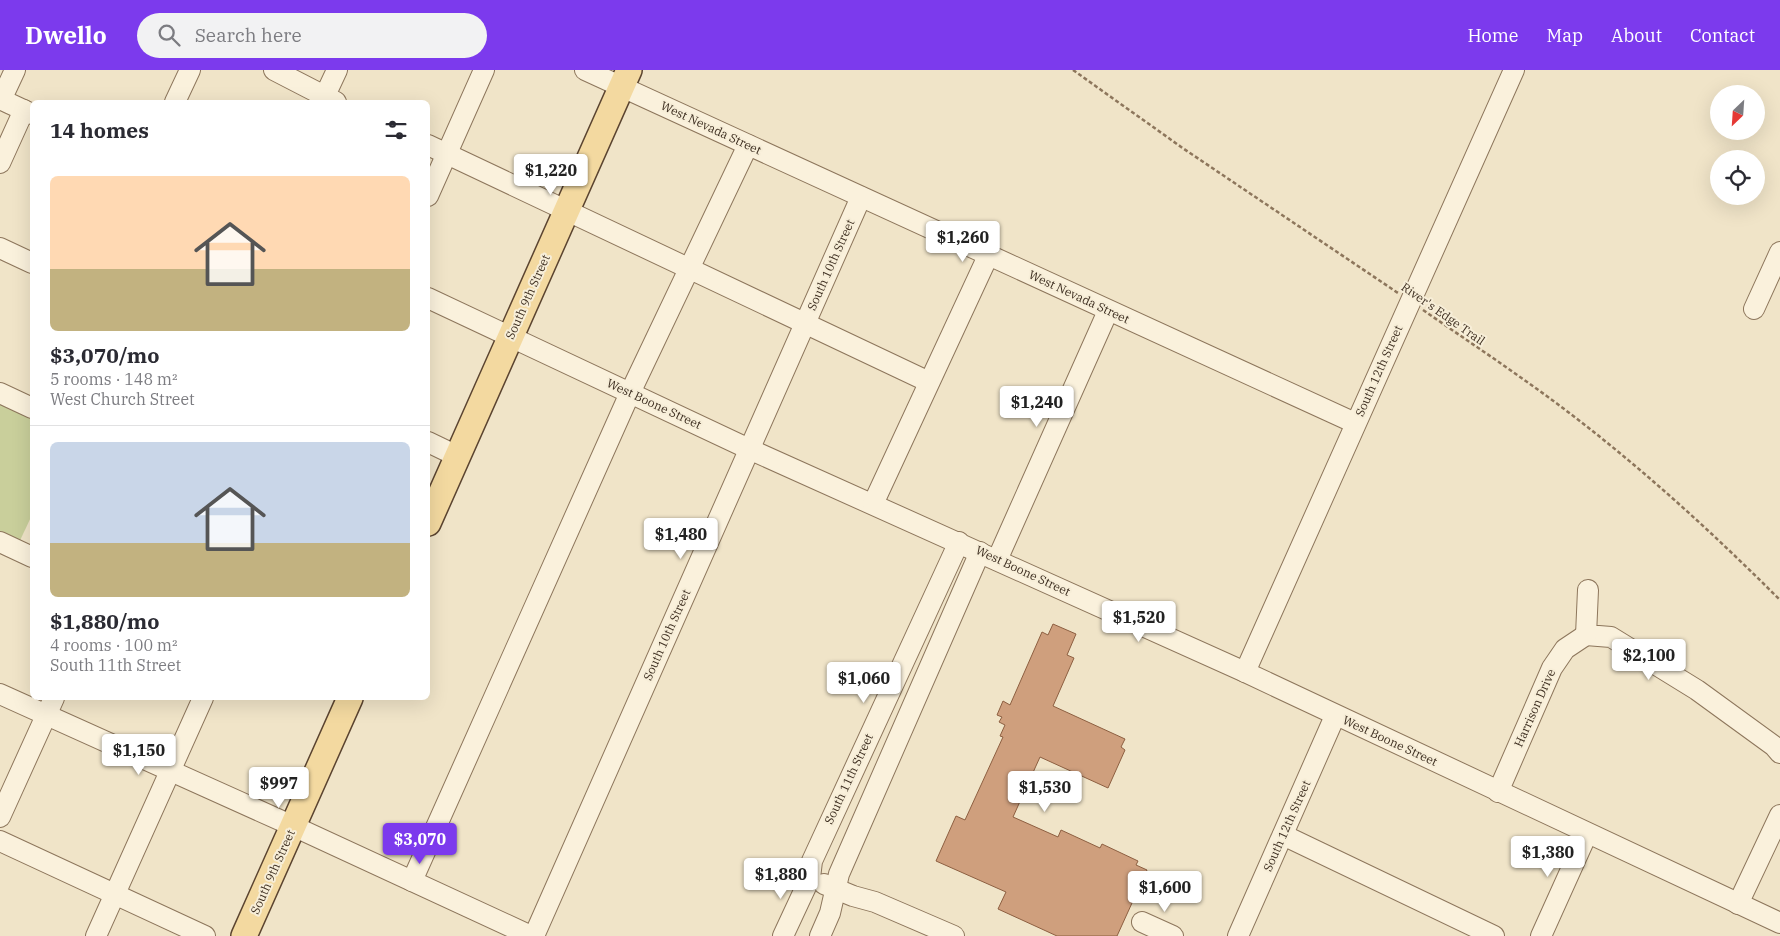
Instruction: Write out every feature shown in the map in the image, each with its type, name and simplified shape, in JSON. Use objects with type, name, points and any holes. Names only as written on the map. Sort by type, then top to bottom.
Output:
[{"type":"main road","name":"South 9th Street","points":[[430,519],[626,78]]},
{"type":"main road","name":"South 9th Street","points":[[244,936],[293,826],[344,700]]},
{"type":"street","points":[[0,163],[28,112],[0,99],[14,70]]},
{"type":"street","points":[[176,100],[190,70]]},
{"type":"street","points":[[274,70],[326,100]]},
{"type":"street","points":[[328,100],[337,70]]},
{"type":"street","points":[[430,191],[484,70]]},
{"type":"street","name":"West Nevada Street","points":[[586,70],[626,78],[748,145],[1355,423]]},
{"type":"street","name":"South 12th Street","points":[[1245,672],[1514,70]]},
{"type":"street","points":[[412,881],[630,394],[748,145]]},
{"type":"street","points":[[430,146],[930,382]]},
{"type":"street","name":"South 10th Street","points":[[532,936],[861,197]]},
{"type":"street","points":[[0,248],[30,262]]},
{"type":"street","points":[[1754,309],[1780,252]]},
{"type":"street","points":[[873,504],[988,256]]},
{"type":"street","name":"West Boone Street","points":[[430,299],[749,449],[1245,672],[1335,716],[1780,923]]},
{"type":"street","points":[[820,936],[830,913],[839,874],[988,556],[1108,311]]},
{"type":"street","points":[[0,393],[30,407]]},
{"type":"street","points":[[430,443],[458,456]]},
{"type":"street","points":[[0,542],[30,556]]},
{"type":"street","name":"South 11th Street","points":[[784,936],[810,878],[812,861],[959,542]]},
{"type":"street","points":[[1588,590],[1586,635],[1611,637],[1696,690],[1774,746],[1780,753]]},
{"type":"street","name":"Harrison Drive","points":[[1498,792],[1552,668],[1565,649],[1586,635]]},
{"type":"street","points":[[0,694],[50,706],[170,771],[532,936]]},
{"type":"street","points":[[96,936],[202,700]]},
{"type":"street","points":[[0,818],[50,706]]},
{"type":"street","name":"South 12th Street","points":[[1238,936],[1335,716]]},
{"type":"street","points":[[1738,904],[1780,816]]},
{"type":"street","points":[[1541,936],[1587,834]]},
{"type":"street","points":[[1282,835],[1494,936]]},
{"type":"street","points":[[0,841],[205,936]]},
{"type":"street","points":[[810,878],[853,896],[876,902],[954,936]]},
{"type":"street","points":[[1142,922],[1173,936]]},
{"type":"path","name":"River's Edge Trail","points":[[1073,70],[1192,155],[1549,398],[1651,480],[1732,552],[1780,600]]},
{"type":"green space","points":[[0,393],[30,407],[30,519],[16,549],[0,542]]},
{"type":"building","points":[[1053,624],[1076,634],[1067,655],[1074,658],[1053,706],[1125,739],[1121,747],[1125,750],[1108,788],[1040,757],[1013,817],[1058,837],[1061,830],[1100,848],[1102,844],[1138,861],[1136,865],[1147,870],[1117,936],[1057,936],[998,909],[1006,892],[936,861],[956,816],[965,820],[1003,737],[1000,736],[1005,725],[999,722],[1002,717],[997,715],[1003,701],[1010,705],[1042,632],[1048,635]]}]
